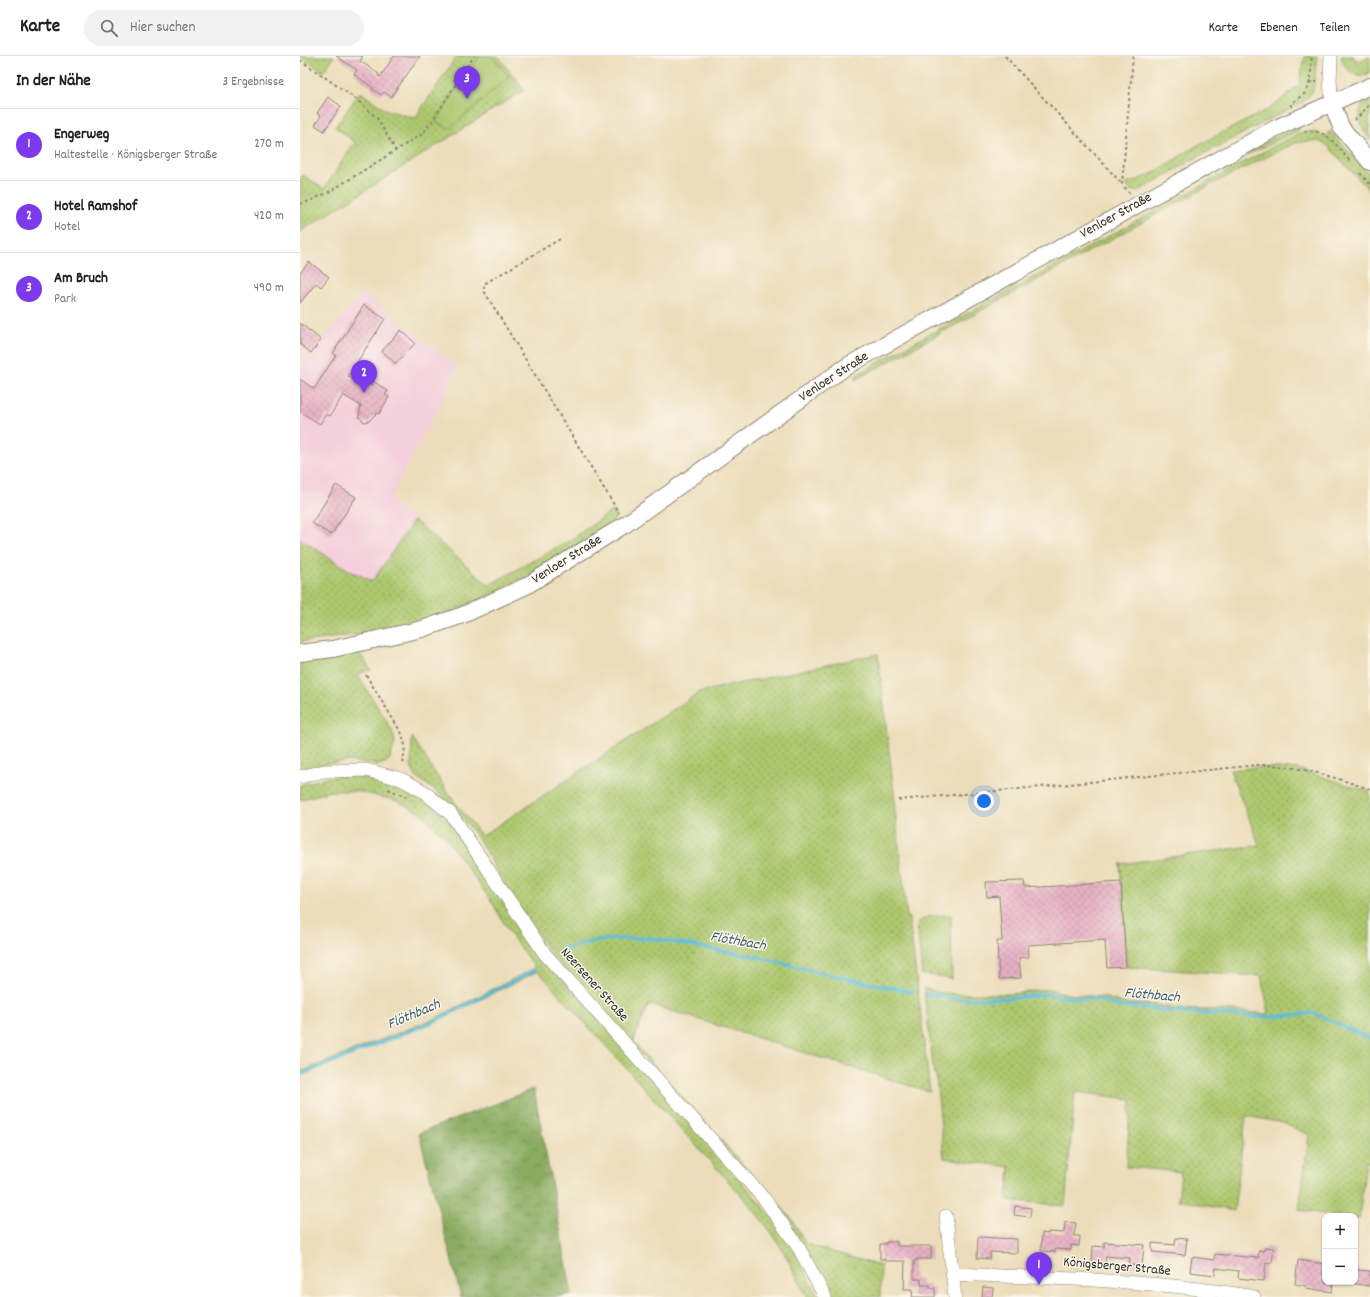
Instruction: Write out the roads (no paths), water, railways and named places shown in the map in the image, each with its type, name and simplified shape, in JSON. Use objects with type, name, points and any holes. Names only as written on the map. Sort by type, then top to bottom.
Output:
[{"type":"main road","name":"Venloer Straße","points":[[300,653],[333,649],[422,630],[463,615],[526,586],[626,524],[846,366],[1276,128],[1370,86]]},
{"type":"main road","points":[[1332,103],[1341,127],[1363,165]]},
{"type":"street","points":[[1331,56],[1330,81],[1332,103]]},
{"type":"street","name":"Neersener Straße","points":[[300,777],[324,771],[366,770],[401,780],[423,791],[451,814],[545,954],[766,1201],[800,1248],[825,1297]]},
{"type":"street","points":[[946,1216],[955,1297]]},
{"type":"street","name":"Königsberger Straße","points":[[952,1274],[1096,1280],[1226,1292],[1254,1297]]},
{"type":"waterway","name":"Flöthbach","points":[[558,952],[590,942],[627,938],[649,938],[762,958],[830,975],[912,992]]},
{"type":"waterway","name":"Flöthbach","points":[[300,1075],[437,1020],[535,970]]},
{"type":"waterway","name":"Flöthbach","points":[[927,994],[957,999],[1012,998],[1048,994],[1063,997],[1099,1000],[1121,1007],[1142,1007],[1174,1012],[1267,1017],[1314,1013],[1370,1039]]},
{"type":"place","name":"Am Bruch","points":[[467,99]]},
{"type":"place","name":"Hotel Ramshof","points":[[364,393]]},
{"type":"place","name":"Engerweg","points":[[1039,1285]]}]
